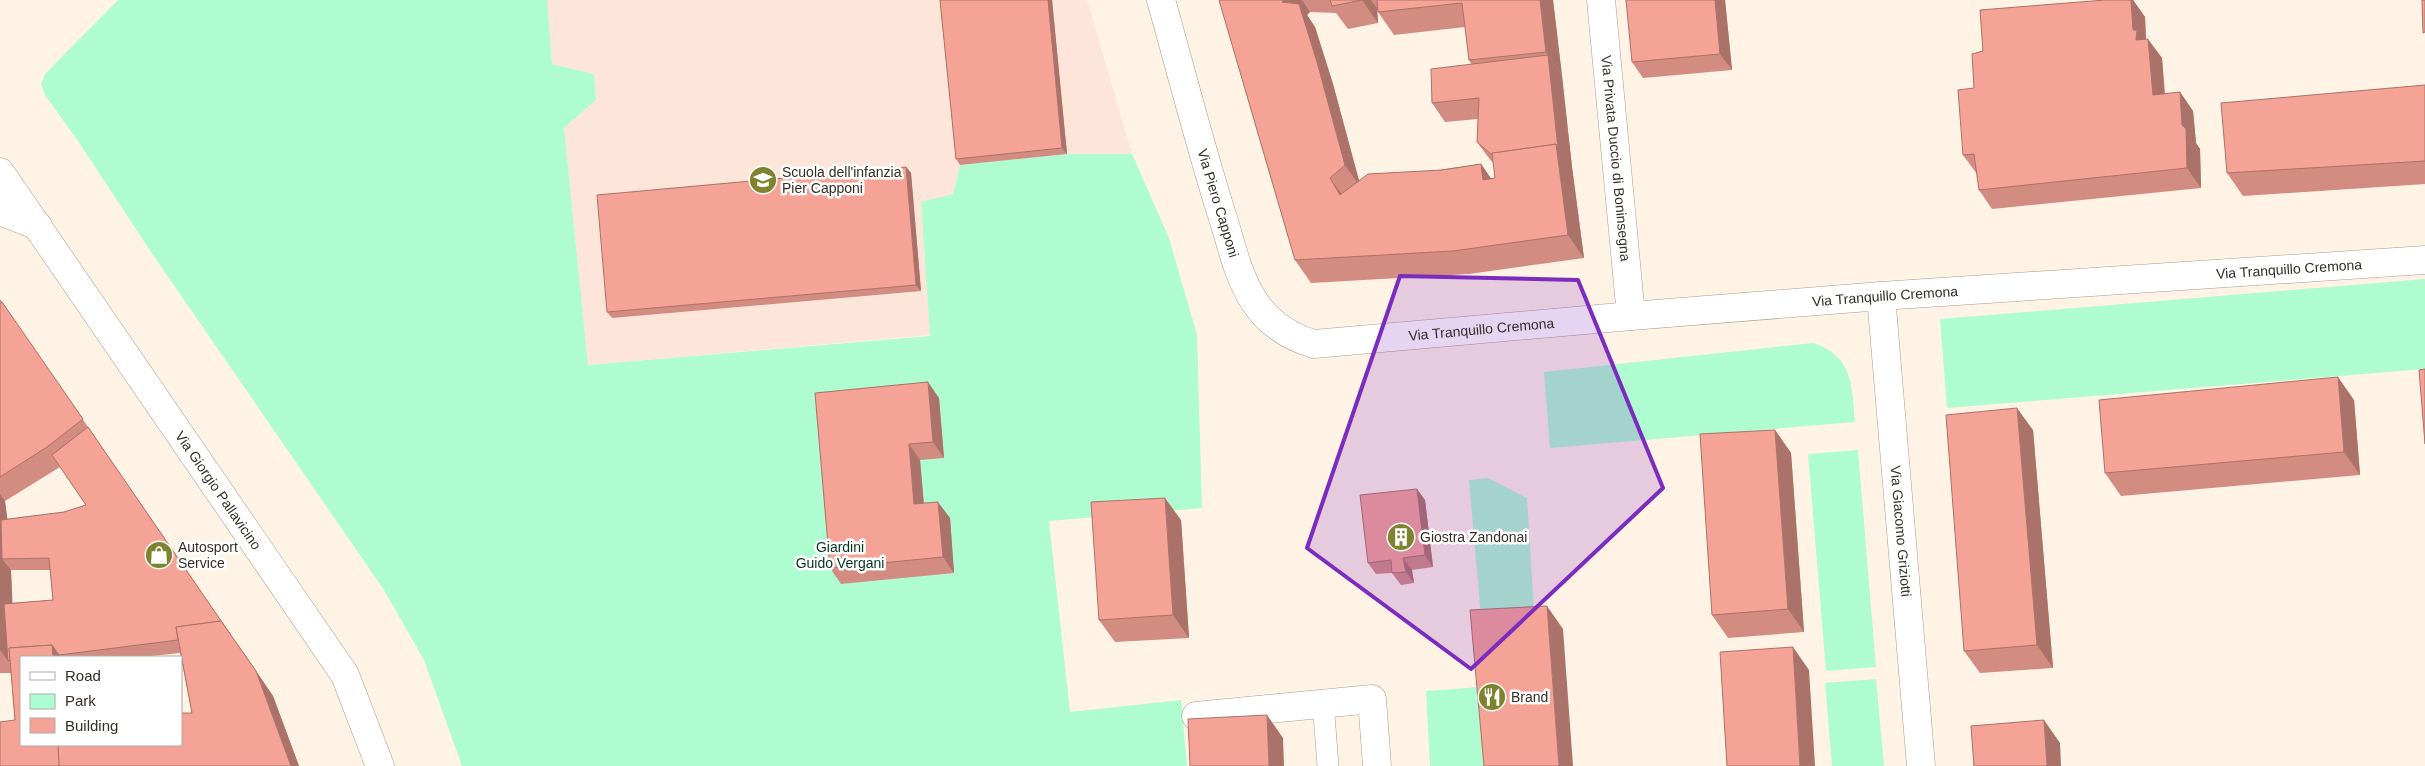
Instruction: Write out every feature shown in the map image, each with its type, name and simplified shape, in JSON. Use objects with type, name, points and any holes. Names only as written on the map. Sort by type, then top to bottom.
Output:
[{"type":"street","name":"Via Piero Capponi","points":[[1161,0],[1202,151],[1243,281],[1255,302],[1269,319],[1293,338],[1314,344],[1345,343]]},
{"type":"street","name":"Via Privata Duccio di Boninsegna","points":[[1601,0],[1631,316]]},
{"type":"street","name":"Via Giorgio Pallavicino","points":[[0,172],[345,675],[380,766]]},
{"type":"street","points":[[0,211],[38,226]]},
{"type":"street","name":"Via Tranquillo Cremona","points":[[1345,343],[1631,316],[1881,296],[2425,260]]},
{"type":"street","name":"Via Giacomo Griziotti","points":[[1881,296],[1921,766]]},
{"type":"street","points":[[1196,716],[1323,702],[1372,699],[1377,766]]},
{"type":"lane","points":[[1323,702],[1328,766]]},
{"type":"highlighted area","points":[[1400,276],[1578,280],[1663,488],[1471,669],[1307,548]]},
{"type":"shaded area","name":"Scuola dell'infanzia Pier Capponi","points":[[547,0],[1087,0],[1132,154],[1067,154],[960,165],[953,194],[921,203],[930,335],[587,365],[564,128],[596,100],[594,74],[552,64]]},
{"type":"green space","name":"Giardini Guido Vergani","points":[[118,0],[547,0],[552,64],[594,74],[596,100],[564,128],[588,365],[930,336],[921,202],[953,194],[960,165],[1067,154],[1132,154],[1169,238],[1197,335],[1202,508],[1049,521],[1070,712],[1181,700],[1187,766],[462,766],[424,660],[384,590],[45,95],[41,84],[45,74]]},
{"type":"green space","points":[[2425,279],[2425,369],[1947,408],[1940,319]]},
{"type":"green space","points":[[1813,343],[1826,348],[1836,355],[1843,364],[1851,385],[1855,422],[1550,448],[1544,372]]},
{"type":"green space","points":[[1858,450],[1876,667],[1826,671],[1808,454]]},
{"type":"green space","points":[[1488,478],[1527,498],[1534,611],[1481,617],[1469,480]]},
{"type":"green space","points":[[1876,679],[1884,766],[1832,766],[1825,683]]},
{"type":"green space","points":[[1479,687],[1484,766],[1430,766],[1426,691]]},
{"type":"building","points":[[940,0],[1048,0],[1062,148],[956,159]]},
{"type":"building","points":[[1219,0],[1284,0],[1282,2],[1299,4],[1345,165],[1330,178],[1340,195],[1368,174],[1442,170],[1481,164],[1483,180],[1495,178],[1492,153],[1556,144],[1568,235],[1453,251],[1295,260]]},
{"type":"building","points":[[1330,0],[1362,0],[1332,6]]},
{"type":"building","points":[[1377,0],[1540,0],[1546,52],[1469,60],[1462,3],[1378,12]]},
{"type":"building","points":[[1626,0],[1715,0],[1720,54],[1632,62]]},
{"type":"building","points":[[2105,0],[2131,0],[2133,30],[2137,30],[2136,40],[2148,39],[2153,95],[2180,92],[2182,125],[2186,129],[2187,168],[1979,190],[1974,154],[1963,155],[1958,90],[1974,88],[1972,54],[1983,51],[1980,10]]},
{"type":"building","points":[[2422,0],[2425,0],[2425,32],[2423,33]]},
{"type":"building","points":[[1548,55],[1558,148],[1556,144],[1492,153],[1492,155],[1477,142],[1479,98],[1432,103],[1431,69]]},
{"type":"building","points":[[2425,85],[2425,161],[2227,173],[2221,103]]},
{"type":"building","points":[[906,167],[916,285],[607,312],[597,195]]},
{"type":"building","points":[[2,302],[83,419],[47,447],[0,477],[0,304]]},
{"type":"building","points":[[2425,369],[2425,444],[2419,370]]},
{"type":"building","points":[[2338,377],[2344,452],[2105,473],[2099,400]]},
{"type":"building","points":[[928,382],[933,442],[909,444],[914,504],[938,502],[943,557],[830,568],[815,393]]},
{"type":"building","points":[[2017,408],[2037,645],[1964,651],[1946,415]]},
{"type":"building","points":[[88,427],[230,634],[221,621],[176,627],[178,640],[59,655],[52,645],[9,648],[10,660],[8,661],[4,604],[53,600],[49,558],[2,559],[1,520],[64,512],[86,505],[52,455]]},
{"type":"building","points":[[1775,430],[1788,609],[1712,615],[1700,434]]},
{"type":"building","name":"Giostra Zandonai","points":[[1417,489],[1425,555],[1403,558],[1406,572],[1392,573],[1391,560],[1368,563],[1360,495]]},
{"type":"building","points":[[1165,498],[1173,615],[1099,620],[1091,502]]},
{"type":"building","points":[[1547,606],[1559,766],[1484,766],[1470,610]]},
{"type":"building","points":[[221,621],[256,671],[291,766],[59,766],[58,746],[182,746],[182,713],[192,713],[176,627]]},
{"type":"building","points":[[52,645],[53,656],[20,656],[20,746],[58,746],[59,766],[0,766],[0,722],[15,720],[9,648]]},
{"type":"building","points":[[1793,647],[1800,766],[1727,766],[1720,652]]},
{"type":"building","points":[[1267,715],[1269,766],[1190,766],[1188,719]]},
{"type":"building","points":[[2044,720],[2047,766],[1974,766],[1971,726]]},
{"type":"place","name":"Scuola dell'infanzia Pier Capponi","points":[[763,180]]},
{"type":"place","name":"Giostra Zandonai","points":[[1401,537]]},
{"type":"place","name":"Autosport Service","points":[[159,555]]},
{"type":"place","name":"Brand","points":[[1492,697]]}]
